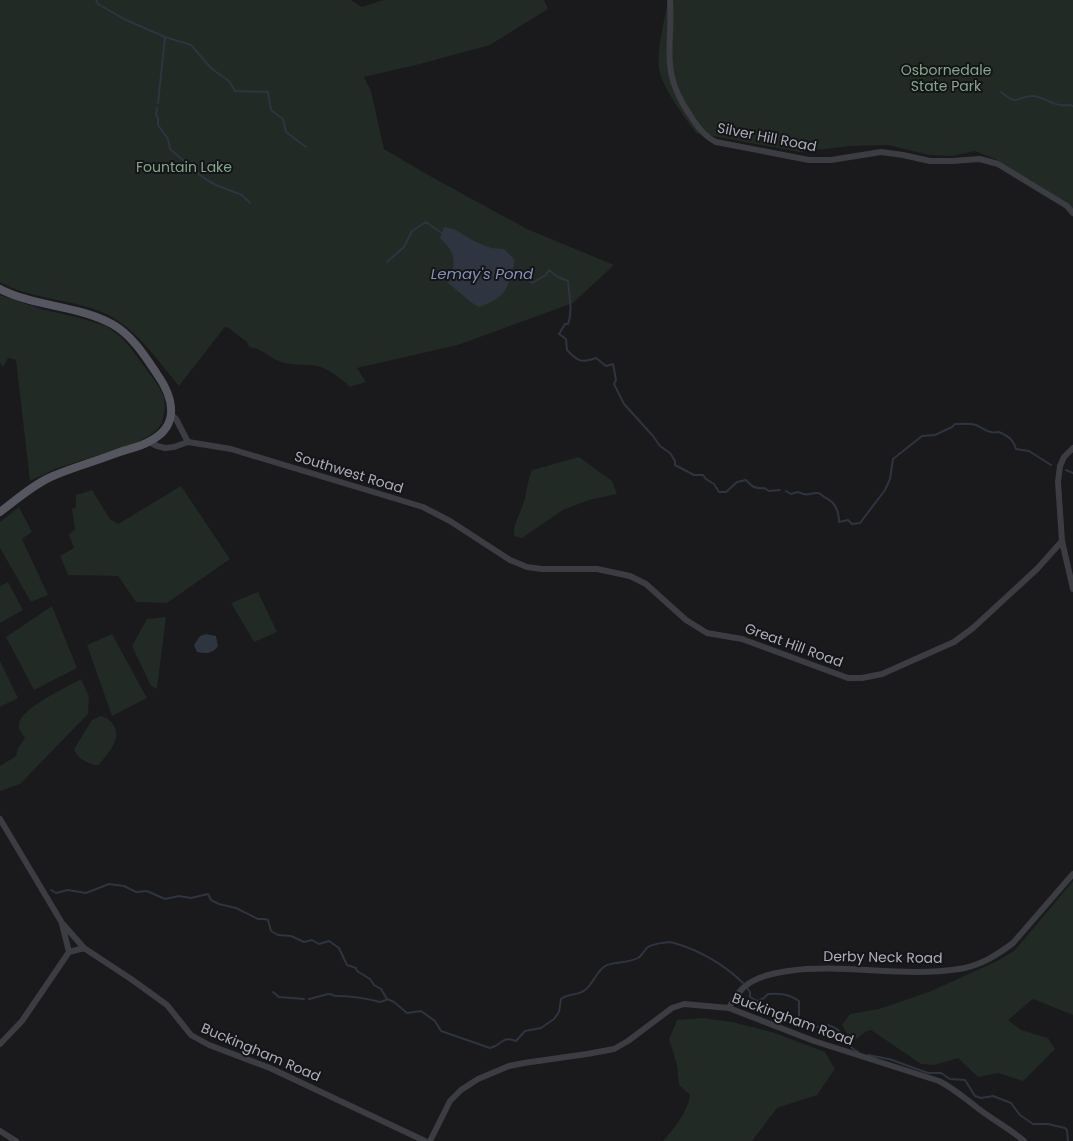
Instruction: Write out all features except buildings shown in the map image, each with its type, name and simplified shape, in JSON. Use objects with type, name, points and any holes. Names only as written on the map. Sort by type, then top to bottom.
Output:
[{"type":"main road","points":[[0,289],[25,299],[93,316],[120,329],[140,351],[166,387],[171,401],[171,414],[164,430],[149,442],[46,479],[0,512]]},
{"type":"street","name":"Silver Hill Road","points":[[670,0],[669,59],[672,78],[684,107],[707,138],[716,142],[809,160],[831,160],[881,152],[930,161],[980,159],[998,164],[1067,206],[1073,213]]},
{"type":"street","points":[[171,414],[176,419],[188,442]]},
{"type":"street","name":"Southwest Road","points":[[149,442],[165,448],[188,442],[230,449],[423,507],[450,521],[494,550]]},
{"type":"street","points":[[1073,448],[1064,457],[1058,472],[1062,541],[1073,589]]},
{"type":"street","name":"Great Hill Road","points":[[494,550],[527,568],[597,569],[630,576],[646,584],[692,624],[707,633],[742,639],[848,678],[862,678],[882,674],[954,642],[973,628],[1037,569],[1062,541]]},
{"type":"street","name":"Buckingham Road","points":[[0,819],[62,923],[84,948],[168,1005],[191,1036],[209,1045],[270,1068],[425,1141]]},
{"type":"street","name":"Derby Neck Road","points":[[729,1008],[735,996],[747,984],[782,972],[837,968],[942,971],[959,969],[983,962],[1013,943],[1073,874]]},
{"type":"street","points":[[62,923],[69,952]]},
{"type":"street","points":[[0,1044],[22,1021],[69,952],[84,948]]},
{"type":"street","name":"Buckingham Road","points":[[430,1141],[450,1101],[461,1090],[485,1075],[524,1062],[614,1049],[628,1042],[672,1008],[692,1004],[729,1008],[814,1041],[939,1081],[956,1091],[1024,1141]]},
{"type":"street","points":[[0,1131],[16,1141]]},
{"type":"green space","name":"Fountain Lake","points":[[0,0],[351,0],[362,7],[383,0],[544,0],[548,9],[490,45],[364,77],[371,91],[384,149],[527,229],[614,265],[573,303],[458,345],[357,368],[366,382],[350,387],[322,367],[285,363],[249,347],[247,342],[227,327],[224,328],[179,386],[144,343],[123,324],[112,317],[87,307],[22,292],[0,282]]},
{"type":"green space","name":"Osbornedale State Park","points":[[668,0],[1073,0],[1073,216],[1059,201],[995,159],[975,151],[952,156],[929,155],[888,145],[851,146],[800,152],[696,133],[664,85],[659,69],[660,45]]},
{"type":"green space","points":[[0,295],[41,309],[106,326],[121,337],[158,385],[164,397],[165,409],[162,423],[158,429],[136,443],[55,469],[30,481],[16,360],[8,358],[3,367],[0,363]]},
{"type":"green space","points":[[579,457],[612,481],[617,494],[589,500],[563,510],[522,538],[514,536],[516,521],[524,503],[532,470]]},
{"type":"green space","points":[[181,486],[230,559],[167,603],[136,602],[118,576],[68,575],[60,556],[74,548],[69,535],[75,529],[72,509],[76,507],[76,495],[92,490],[110,519],[118,524]]},
{"type":"green space","points":[[19,507],[32,532],[22,539],[48,595],[31,602],[0,548],[0,522]]},
{"type":"green space","points":[[8,582],[23,610],[0,623],[0,586]]},
{"type":"green space","points":[[258,592],[277,632],[254,642],[231,603]]},
{"type":"green space","points":[[52,606],[77,668],[34,690],[6,637]]},
{"type":"green space","points":[[166,617],[157,689],[151,686],[132,646],[147,619]]},
{"type":"green space","points":[[112,634],[147,698],[112,716],[87,645]]},
{"type":"green space","points":[[0,661],[18,698],[0,707]]},
{"type":"green space","points":[[81,679],[89,696],[88,714],[20,784],[0,791],[0,766],[16,756],[18,748],[25,738],[19,728],[22,718],[36,705]]},
{"type":"green space","points":[[101,716],[108,719],[114,725],[116,737],[108,754],[99,765],[95,765],[87,763],[74,749],[92,720]]},
{"type":"green space","points":[[1073,881],[1073,1015],[1033,999],[1008,1020],[1021,1030],[1048,1038],[1055,1049],[1023,1081],[998,1073],[978,1077],[958,1058],[935,1065],[921,1064],[871,1030],[853,1040],[848,1036],[842,1025],[850,1014],[879,1009],[931,991],[995,962],[1014,951]]},
{"type":"green space","points":[[703,1018],[732,1022],[772,1032],[825,1052],[835,1069],[817,1095],[777,1108],[752,1141],[663,1141],[683,1114],[690,1095],[679,1085],[677,1065],[669,1039],[677,1020]]},
{"type":"water","name":"Lemay's Pond","points":[[444,227],[454,229],[474,241],[491,248],[504,249],[515,260],[508,285],[501,295],[479,307],[448,283],[453,270],[453,259],[450,249],[440,238]]},
{"type":"water","points":[[206,634],[216,636],[218,646],[209,653],[197,652],[194,645],[200,636]]},
{"type":"waterway","points":[[96,0],[98,4],[124,19],[165,37],[191,45],[212,69],[229,81],[235,91],[268,92],[271,110],[283,119],[286,132],[306,147]]},
{"type":"waterway","points":[[158,103],[165,37]]},
{"type":"waterway","points":[[1001,92],[1015,100],[1034,96],[1058,105],[1073,106]]},
{"type":"waterway","points":[[157,108],[158,125],[168,139],[170,149],[205,179],[242,195],[250,203]]},
{"type":"waterway","points":[[387,262],[404,247],[412,231],[426,222],[443,234]]},
{"type":"waterway","points":[[515,273],[527,278],[532,283],[546,275],[549,270],[558,277],[568,281],[570,314],[568,324],[565,324],[559,334],[566,339],[567,350],[580,360],[587,361],[596,358],[606,366],[613,364],[616,380],[614,384],[624,404],[660,446],[670,453],[675,461],[675,465],[694,475],[703,475],[714,484],[719,492],[726,492],[737,482],[746,480],[756,488],[764,488],[769,491],[780,490]]},
{"type":"waterway","points":[[786,491],[791,494],[798,492],[807,495],[819,493],[835,506],[839,522],[848,520],[852,524],[860,523],[885,490],[890,479],[893,459],[922,436],[935,435],[955,424],[974,424],[989,432],[999,432],[1010,438],[1016,449],[1029,451],[1051,465]]},
{"type":"waterway","points":[[1066,470],[1073,473]]},
{"type":"waterway","points":[[51,890],[56,893],[68,890],[86,893],[109,884],[124,886],[136,892],[147,891],[165,899],[179,896],[191,898],[208,894],[211,900],[219,904],[236,908],[258,919],[268,920],[271,931],[278,935],[291,936],[304,942],[312,940],[319,944],[329,941],[339,948],[347,965],[356,968],[357,971],[370,979],[374,985],[381,989],[387,999],[394,1002],[407,1013],[421,1011],[435,1021],[441,1031],[490,1048],[507,1039],[516,1041],[525,1031],[541,1028],[554,1019],[559,1012],[561,999],[585,990],[605,966],[634,960],[648,947],[657,944],[672,942],[702,954],[720,964],[743,983]]},
{"type":"waterway","points":[[747,988],[750,992],[750,997],[757,1001],[768,994],[788,995],[799,1001],[799,1021],[806,1028],[823,1025]]},
{"type":"waterway","points":[[273,992],[279,997],[304,999]]},
{"type":"waterway","points":[[309,999],[332,994],[380,1002],[386,1000]]},
{"type":"waterway","points":[[828,1025],[839,1031],[850,1046],[858,1052]]},
{"type":"waterway","points":[[868,1055],[889,1059],[928,1073],[941,1073],[950,1079],[965,1080],[975,1096],[981,1098],[993,1096],[1011,1103],[1020,1115],[1033,1124],[1048,1124],[1065,1128],[1068,1141]]}]
